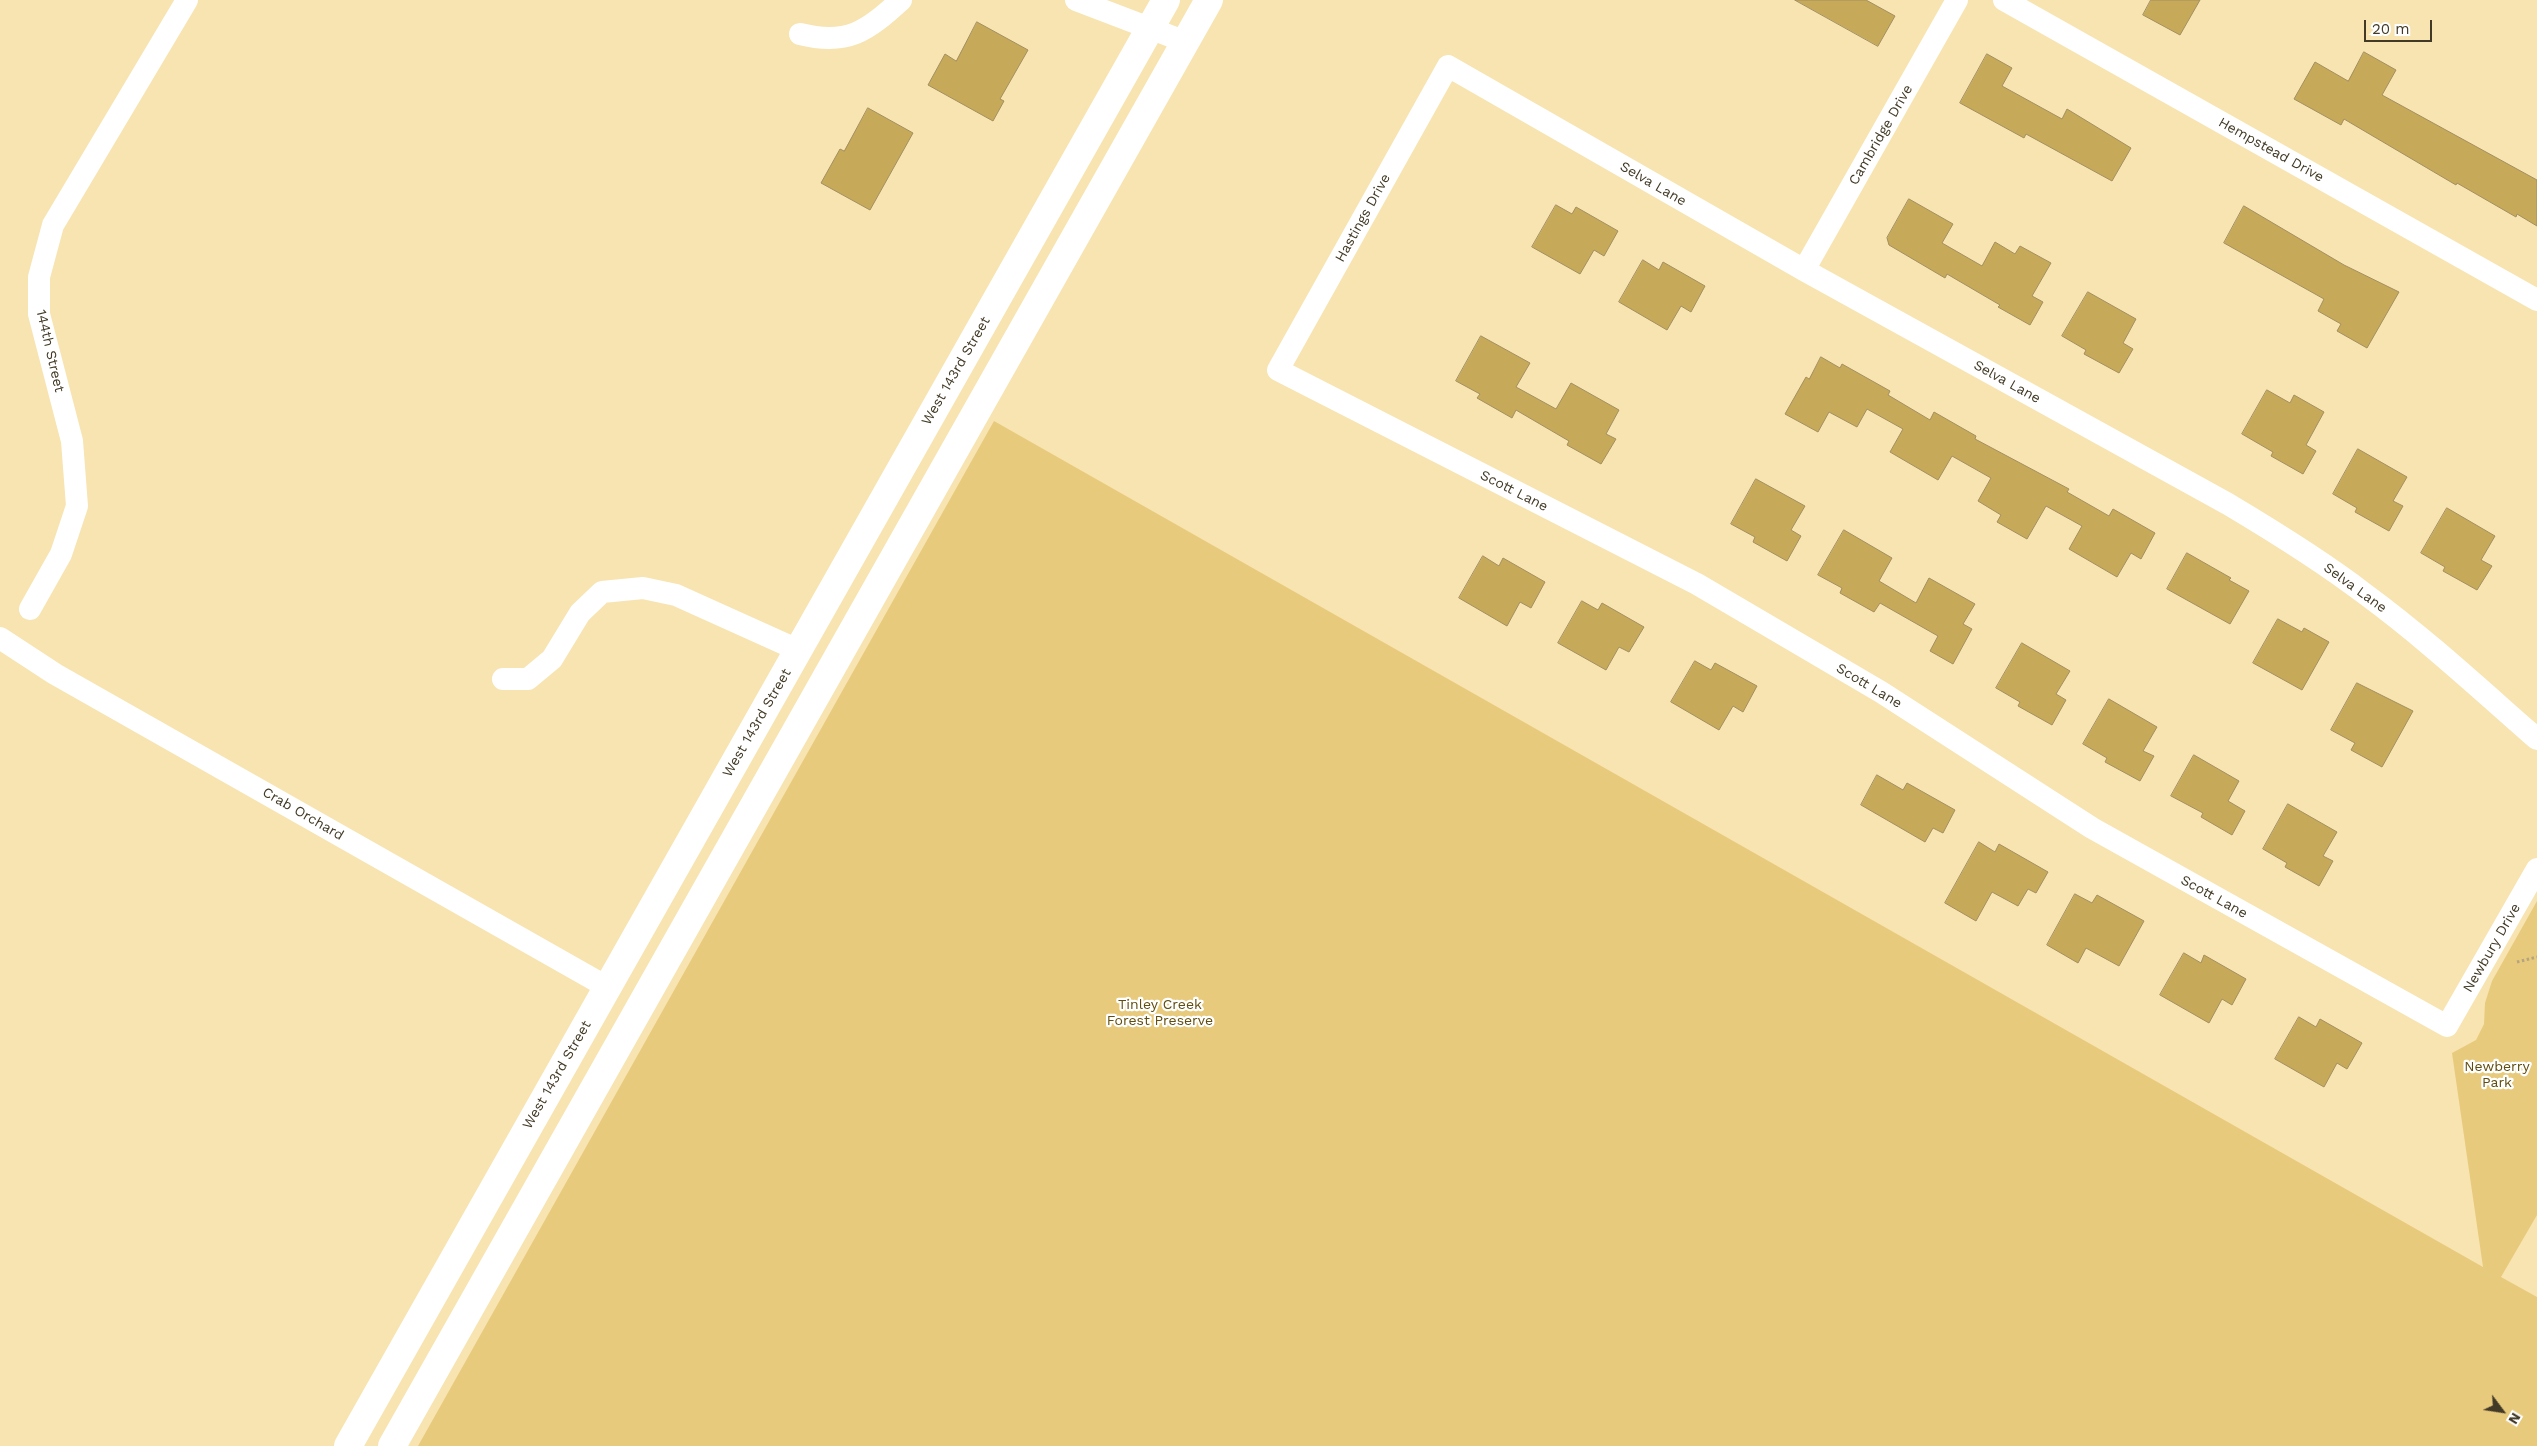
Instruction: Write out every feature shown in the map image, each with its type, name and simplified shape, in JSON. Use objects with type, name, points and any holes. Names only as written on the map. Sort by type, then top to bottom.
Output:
[{"type":"main road","name":"West 143rd Street","points":[[348,1446],[1166,0]]},
{"type":"main road","points":[[392,1446],[1209,0]]},
{"type":"street","name":"144th Street","points":[[30,608],[61,554],[77,506],[72,441],[39,314],[39,277],[53,225],[188,0]]},
{"type":"street","points":[[800,34],[820,39],[850,37],[883,17],[901,0]]},
{"type":"street","points":[[1076,0],[1186,42]]},
{"type":"street","name":"Cambridge Drive","points":[[1804,270],[1957,0]]},
{"type":"street","name":"Hempstead Drive","points":[[2004,0],[2537,300]]},
{"type":"street","name":"Selva Lane","points":[[1448,66],[1804,270],[2228,504],[2282,536],[2365,593],[2451,664],[2537,739]]},
{"type":"street","name":"Hastings Drive","points":[[1278,370],[1448,66]]},
{"type":"street","name":"Scott Lane","points":[[1278,370],[1698,584],[1881,692],[2108,837],[2447,1026]]},
{"type":"street","points":[[503,679],[528,679],[552,659],[580,613],[602,592],[644,588],[676,595],[798,650]]},
{"type":"street","name":"Crab Orchard","points":[[0,638],[55,674],[608,987]]},
{"type":"street","name":"Newbury Drive","points":[[2447,1026],[2537,870]]},
{"type":"path","points":[[2517,962],[2537,957]]},
{"type":"green space","name":"Tinley Creek Forest Preserve","points":[[994,421],[2483,1267],[2452,1053],[2476,1040],[2484,1024],[2485,1003],[2492,981],[2537,901],[2537,1215],[2501,1277],[2537,1297],[2537,1446],[418,1446]]},
{"type":"building","points":[[1795,0],[1866,0],[1895,16],[1878,46]]},
{"type":"building","points":[[2151,0],[2200,0],[2180,35],[2143,15]]},
{"type":"building","points":[[977,22],[1028,50],[1000,99],[1004,101],[993,121],[928,85],[945,54],[956,61]]},
{"type":"building","points":[[2364,52],[2396,70],[2382,95],[2537,180],[2537,226],[2517,214],[2516,217],[2457,183],[2456,185],[2344,119],[2341,125],[2294,99],[2315,62],[2348,81]]},
{"type":"building","points":[[1987,54],[2012,68],[2002,86],[2062,119],[2067,109],[2131,148],[2112,181],[2026,134],[2024,138],[1960,103]]},
{"type":"building","points":[[868,108],[913,133],[870,210],[821,183],[840,149],[844,151]]},
{"type":"building","points":[[1909,199],[1953,224],[1942,243],[1982,266],[1995,242],[2015,254],[2020,246],[2051,263],[2032,296],[2043,302],[2030,325],[1947,274],[1945,278],[1889,245],[1887,238]]},
{"type":"building","points":[[1556,205],[1572,214],[1576,207],[1618,231],[1604,256],[1594,250],[1580,274],[1532,247]]},
{"type":"building","points":[[2244,206],[2344,265],[2399,292],[2367,348],[2337,331],[2341,324],[2318,311],[2324,299],[2224,243]]},
{"type":"building","points":[[1643,260],[1659,270],[1663,262],[1705,286],[1691,312],[1681,306],[1667,330],[1619,302]]},
{"type":"building","points":[[2088,292],[2136,319],[2123,343],[2133,349],[2119,373],[2084,354],[2086,350],[2062,336]]},
{"type":"building","points":[[1481,336],[1530,363],[1516,387],[1556,409],[1571,383],[1619,410],[1606,434],[1616,439],[1601,464],[1567,445],[1569,441],[1516,410],[1512,418],[1477,398],[1480,394],[1456,381]]},
{"type":"building","points":[[1821,357],[1840,368],[1842,364],[1890,391],[1888,395],[1930,420],[1934,412],[1976,436],[1975,439],[2069,489],[2067,492],[2109,516],[2113,509],[2155,533],[2141,559],[2131,553],[2117,577],[2069,549],[2082,526],[2046,506],[2027,539],[1997,522],[2001,515],[1978,501],[1991,478],[1952,456],[1938,480],[1890,452],[1903,429],[1867,409],[1857,427],[1829,412],[1818,432],[1785,414],[1806,377],[1809,379]]},
{"type":"building","points":[[2267,390],[2290,403],[2294,395],[2324,412],[2306,445],[2316,451],[2303,474],[2271,456],[2273,452],[2242,434]]},
{"type":"building","points":[[2358,449],[2407,477],[2393,501],[2403,506],[2389,531],[2355,512],[2357,508],[2333,494]]},
{"type":"building","points":[[1756,479],[1805,506],[1791,530],[1801,536],[1787,561],[1753,542],[1755,537],[1731,524]]},
{"type":"building","points":[[2447,508],[2495,536],[2481,560],[2492,566],[2477,590],[2443,571],[2445,567],[2421,553]]},
{"type":"building","points":[[1844,530],[1892,558],[1879,581],[1916,603],[1929,578],[1975,604],[1963,624],[1972,629],[1953,664],[1930,651],[1938,636],[1880,603],[1874,612],[1840,593],[1842,588],[1818,575]]},
{"type":"building","points":[[2187,553],[2231,578],[2229,580],[2249,591],[2230,624],[2167,589]]},
{"type":"building","points":[[1483,556],[1499,566],[1503,558],[1545,582],[1531,608],[1520,602],[1507,626],[1459,598]]},
{"type":"building","points":[[1582,601],[1598,610],[1602,603],[1644,627],[1629,652],[1619,647],[1606,670],[1558,643]]},
{"type":"building","points":[[2278,619],[2302,632],[2304,628],[2329,642],[2302,690],[2253,663]]},
{"type":"building","points":[[2022,643],[2070,671],[2056,694],[2066,700],[2052,725],[2018,706],[2020,702],[1996,688]]},
{"type":"building","points":[[1695,661],[1711,670],[1715,663],[1757,686],[1743,712],[1733,706],[1719,730],[1671,702]]},
{"type":"building","points":[[2357,683],[2413,711],[2382,767],[2351,750],[2355,743],[2331,730]]},
{"type":"building","points":[[2109,699],[2157,727],[2143,751],[2154,756],[2140,781],[2105,762],[2107,758],[2083,744]]},
{"type":"building","points":[[2194,755],[2239,781],[2228,801],[2245,811],[2232,835],[2201,817],[2203,813],[2171,796]]},
{"type":"building","points":[[1877,775],[1903,790],[1907,783],[1955,810],[1943,833],[1933,828],[1925,842],[1861,805]]},
{"type":"building","points":[[2288,804],[2337,832],[2323,856],[2333,861],[2319,886],[2285,867],[2287,863],[2263,849]]},
{"type":"building","points":[[1979,842],[1995,852],[1999,844],[2048,872],[2036,893],[2028,889],[2018,906],[1992,892],[1976,921],[1945,903]]},
{"type":"building","points":[[2075,894],[2092,903],[2097,895],[2144,921],[2119,966],[2086,948],[2078,963],[2047,945]]},
{"type":"building","points":[[2184,953],[2201,963],[2204,955],[2246,979],[2232,1005],[2222,999],[2209,1023],[2160,995]]},
{"type":"building","points":[[2299,1017],[2316,1027],[2320,1019],[2362,1043],[2347,1069],[2337,1063],[2324,1087],[2275,1059]]},
{"type":"park label","name":"Newberry Park","points":[[2497,1076]]}]
